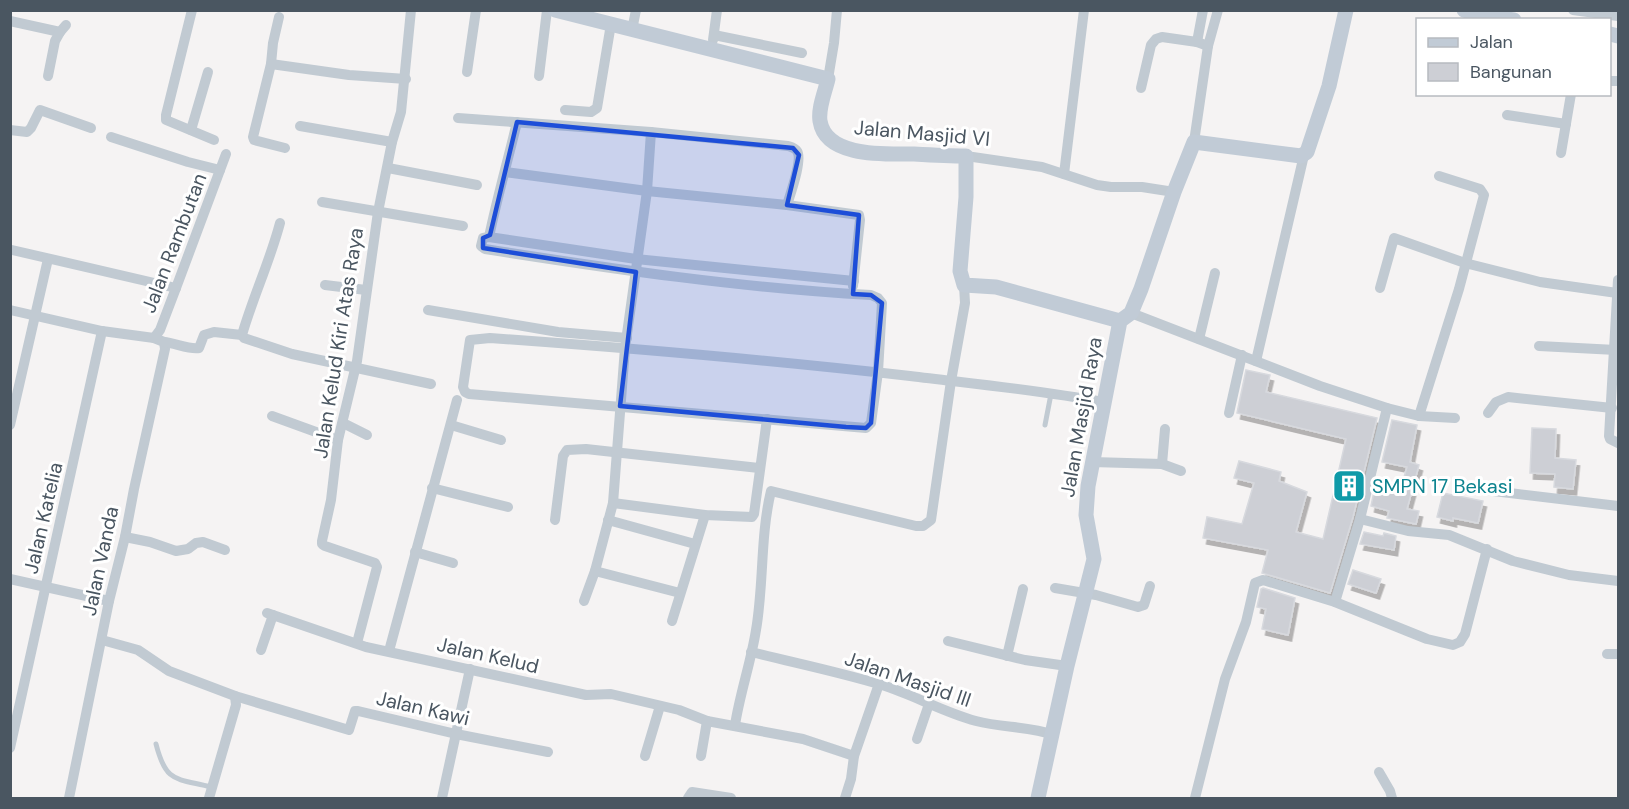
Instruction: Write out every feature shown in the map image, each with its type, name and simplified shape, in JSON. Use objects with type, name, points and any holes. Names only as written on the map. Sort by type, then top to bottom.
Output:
[{"type":"street","points":[[192,10],[166,120],[214,140]]},
{"type":"street","name":"Jalan Kelud Kiri Atas Raya","points":[[357,643],[377,567],[375,563],[322,544],[331,500],[338,440],[355,369],[378,212],[392,142],[401,112],[411,10]]},
{"type":"street","points":[[467,72],[476,10]]},
{"type":"street","points":[[539,76],[547,10]]},
{"type":"street","points":[[632,30],[636,10]]},
{"type":"street","points":[[712,42],[717,10]]},
{"type":"street","points":[[712,42],[828,79],[837,10]]},
{"type":"street","points":[[1064,174],[1084,10]]},
{"type":"street","points":[[1203,10],[1194,142],[1304,155]]},
{"type":"street","points":[[1202,44],[1218,10]]},
{"type":"street","points":[[1256,361],[1304,155],[1310,147],[1329,86],[1347,10]]},
{"type":"street","points":[[1464,10],[1499,18]]},
{"type":"street","points":[[1575,11],[1618,16]]},
{"type":"street","points":[[564,12],[632,30],[802,53]]},
{"type":"street","points":[[279,17],[271,64],[253,137],[258,143],[285,148]]},
{"type":"street","points":[[10,21],[63,28],[55,41],[48,76]]},
{"type":"street","points":[[565,111],[591,112],[597,108],[610,24]]},
{"type":"street","points":[[1141,88],[1151,45],[1156,39],[1162,37],[1202,44]]},
{"type":"street","points":[[271,64],[349,75],[406,79]]},
{"type":"street","points":[[191,130],[208,72]]},
{"type":"street","name":"Jalan Masjid VI","points":[[828,79],[820,121],[825,133],[833,141],[850,149],[878,154],[966,156],[1017,162],[1097,185],[1142,187],[1174,192]]},
{"type":"street","points":[[1561,153],[1571,96]]},
{"type":"street","points":[[10,130],[27,132],[40,110],[91,128]]},
{"type":"street","points":[[1507,115],[1566,124]]},
{"type":"street","points":[[458,118],[651,132],[793,148],[799,155],[787,205]]},
{"type":"street","points":[[489,237],[499,188],[517,122]]},
{"type":"street","points":[[300,126],[392,142]]},
{"type":"street","points":[[585,601],[613,503],[626,343],[647,191],[651,132]]},
{"type":"street","name":"Jalan Rambutan","points":[[111,137],[188,162],[224,161],[160,330],[159,340]]},
{"type":"street","name":"Jalan Masjid Raya","points":[[1038,798],[1054,735],[1067,666],[1094,559],[1086,515],[1092,462],[1104,402],[1125,317],[1141,289],[1174,192],[1194,142]]},
{"type":"street","points":[[735,725],[752,652],[762,588],[764,530],[771,491],[916,526],[931,520],[964,303],[964,285],[960,272],[966,197],[966,156]]},
{"type":"street","points":[[388,168],[477,185]]},
{"type":"street","points":[[505,172],[859,215],[852,294]]},
{"type":"street","points":[[1419,416],[1466,263],[1484,193],[1480,189],[1439,176]]},
{"type":"street","points":[[322,202],[463,226]]},
{"type":"street","points":[[242,335],[270,260],[280,223]]},
{"type":"street","points":[[626,343],[490,338],[470,340],[463,387],[469,394],[866,428],[871,423],[879,372],[882,303],[871,295],[636,272],[483,248],[483,238],[489,237],[636,259],[854,280]]},
{"type":"street","points":[[1380,288],[1394,238],[1466,263],[1540,282],[1617,293]]},
{"type":"street","points":[[12,250],[176,288]]},
{"type":"street","points":[[10,425],[48,259]]},
{"type":"street","points":[[1199,339],[1215,273]]},
{"type":"street","points":[[1614,439],[1612,408],[1618,280]]},
{"type":"street","points":[[325,285],[366,290]]},
{"type":"street","points":[[964,285],[996,287],[1125,317],[1199,339],[1320,386],[1387,408],[1419,416],[1455,418]]},
{"type":"street","points":[[10,310],[35,317],[178,343],[194,349],[199,348],[204,335],[214,332],[242,335],[246,340],[355,369],[431,384]]},
{"type":"street","points":[[428,310],[626,343],[1051,393],[1104,402]]},
{"type":"street","name":"Jalan Katelia","points":[[10,748],[102,330]]},
{"type":"street","name":"Jalan Vanda","points":[[69,798],[165,348],[159,340]]},
{"type":"street","points":[[1539,346],[1616,350]]},
{"type":"street","points":[[1228,413],[1242,355]]},
{"type":"street","points":[[1488,413],[1496,402],[1508,397],[1612,408]]},
{"type":"street","points":[[389,651],[457,400]]},
{"type":"street","points":[[1335,602],[1360,519],[1387,408]]},
{"type":"street","points":[[272,416],[338,440]]},
{"type":"street","points":[[613,503],[705,515],[752,517],[767,419]]},
{"type":"street","points":[[343,423],[367,435]]},
{"type":"street","points":[[451,425],[501,440]]},
{"type":"street","points":[[1162,464],[1166,429]]},
{"type":"street","points":[[555,520],[563,456],[567,450],[586,449],[759,468]]},
{"type":"street","points":[[1092,462],[1162,464],[1181,471]]},
{"type":"street","points":[[432,488],[508,507]]},
{"type":"street","points":[[1485,490],[1618,506]]},
{"type":"street","points":[[672,621],[705,515]]},
{"type":"street","points":[[1360,519],[1408,531],[1449,535],[1514,561],[1558,572],[1618,581]]},
{"type":"street","points":[[608,520],[695,544]]},
{"type":"street","points":[[125,537],[177,551],[188,549],[202,542],[225,550]]},
{"type":"street","points":[[1194,798],[1225,679],[1246,622],[1255,583],[1263,580],[1335,602],[1427,639],[1453,645],[1461,642],[1465,634],[1487,549]]},
{"type":"street","points":[[415,552],[453,563]]},
{"type":"street","points":[[595,571],[680,593]]},
{"type":"street","points":[[10,579],[109,602]]},
{"type":"street","points":[[1055,588],[1096,595],[1138,607],[1144,605],[1150,586]]},
{"type":"street","points":[[1007,656],[1023,589]]},
{"type":"street","name":"Jalan Kelud","points":[[261,650],[270,614],[366,647],[586,695],[611,694],[660,706]]},
{"type":"street","points":[[102,640],[138,650],[169,671],[235,696],[236,705],[210,793]]},
{"type":"street","points":[[948,641],[1007,656],[1067,666]]},
{"type":"street","name":"Jalan Masjid III","points":[[752,652],[879,684],[980,722],[1042,731],[1054,735]]},
{"type":"street","points":[[1607,654],[1618,654]]},
{"type":"street","points":[[442,798],[470,669]]},
{"type":"street","points":[[845,798],[851,779],[854,756],[879,684]]},
{"type":"street","name":"Jalan Kawi","points":[[235,696],[349,730],[355,711],[358,711],[548,753]]},
{"type":"street","points":[[916,739],[929,704]]},
{"type":"street","points":[[645,756],[660,706],[679,710],[707,721],[803,739],[854,756]]},
{"type":"street","points":[[701,756],[707,721]]},
{"type":"street","points":[[1379,772],[1392,798]]},
{"type":"street","points":[[688,798],[692,792],[698,791],[731,798]]},
{"type":"lane","points":[[1045,425],[1051,393]]},
{"type":"lane","points":[[156,744],[161,765],[167,773],[210,793]]},
{"type":"highlighted area","points":[[517,122],[793,148],[799,155],[787,205],[859,215],[853,294],[871,295],[882,303],[871,423],[866,428],[846,427],[620,406],[636,272],[483,248],[483,238],[490,235]]},
{"type":"building","points":[[1246,370],[1270,375],[1266,392],[1377,418],[1353,517],[1330,593],[1262,573],[1268,550],[1203,538],[1207,517],[1242,524],[1254,483],[1234,478],[1239,461],[1281,472],[1279,481],[1307,492],[1296,532],[1323,539],[1346,439],[1237,413]]},
{"type":"building","points":[[1392,420],[1417,425],[1410,462],[1419,465],[1407,509],[1419,511],[1416,524],[1387,518],[1389,511],[1371,506],[1375,487],[1399,494],[1407,467],[1382,462]]},
{"type":"building","points":[[1532,428],[1556,429],[1555,458],[1576,460],[1573,489],[1554,487],[1555,474],[1530,473]]},
{"type":"building","points":[[1443,493],[1483,501],[1478,523],[1437,517]]},
{"type":"building","points":[[1364,532],[1396,536],[1394,550],[1360,544]]},
{"type":"building","points":[[1353,570],[1381,579],[1376,593],[1348,584]]},
{"type":"building","points":[[1263,588],[1295,598],[1288,635],[1262,629],[1266,609],[1257,607]]},
{"type":"place","name":"SMPN 17 Bekasi","points":[[1349,486]]}]
